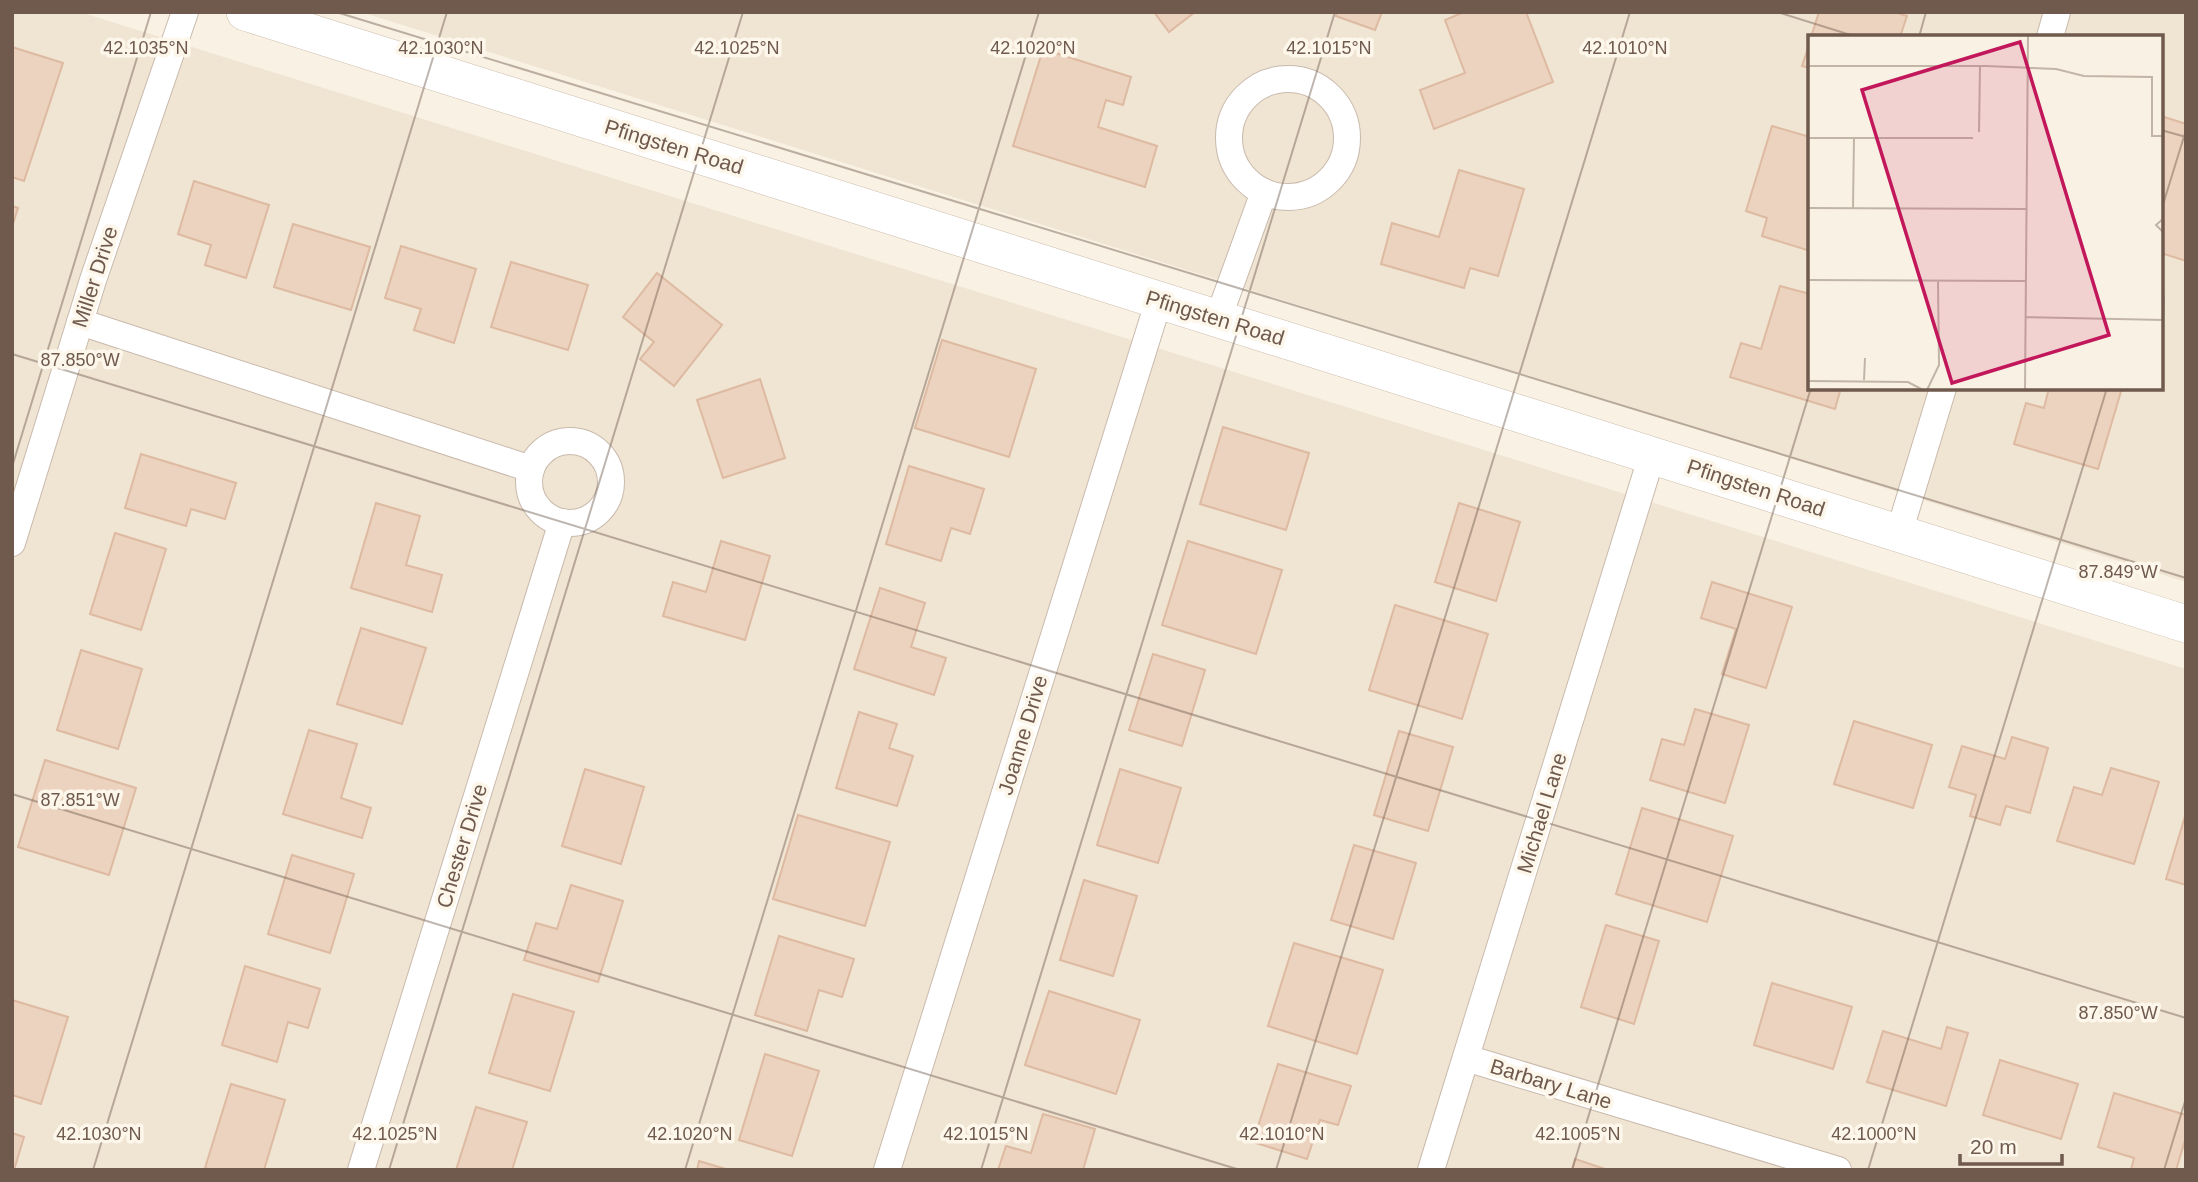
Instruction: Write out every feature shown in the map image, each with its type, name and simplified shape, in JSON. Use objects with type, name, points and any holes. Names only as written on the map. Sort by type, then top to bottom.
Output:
[{"type":"main road","name":"Pfingsten Road","points":[[245,12],[2186,624]]},
{"type":"street","name":"Miller Drive","points":[[12,543],[80,322],[185,12]]},
{"type":"street","points":[[2051,35],[2057,12]]},
{"type":"street","points":[[1295,79],[1313,85],[1328,95],[1339,109],[1346,127],[1346,145],[1341,163],[1331,178],[1317,189],[1300,196],[1282,197],[1264,192],[1248,182],[1237,168],[1230,150],[1229,131],[1234,114],[1244,98],[1259,86],[1276,80],[1295,79]]},
{"type":"street","points":[[1218,318],[1264,192]]},
{"type":"street","name":"Joanne Drive","points":[[887,1170],[1159,300]]},
{"type":"street","points":[[80,322],[531,469]]},
{"type":"street","points":[[1899,533],[1942,390]]},
{"type":"street","points":[[557,442],[582,442],[593,447],[609,466],[611,491],[598,513],[587,520],[562,522],[542,512],[534,503],[530,492],[531,469],[537,457],[557,442]]},
{"type":"street","name":"Michael Lane","points":[[1431,1170],[1652,455]]},
{"type":"street","name":"Chester Drive","points":[[361,1170],[562,522]]},
{"type":"street","name":"Barbary Lane","points":[[1466,1058],[1838,1170]]},
{"type":"shaded area","points":[[12,12],[80,12],[2186,669],[2186,1170],[12,1170]]},
{"type":"shaded area","points":[[361,12],[2186,12],[2186,582]]},
{"type":"building","points":[[1154,12],[1195,12],[1169,32]]},
{"type":"building","points":[[1337,12],[1382,12],[1375,30],[1336,16]]},
{"type":"building","points":[[1464,12],[1526,12],[1553,82],[1434,129],[1420,90],[1465,73],[1445,20]]},
{"type":"building","points":[[1819,12],[1894,12],[1907,16],[1901,35],[1812,35]]},
{"type":"building","points":[[12,47],[63,63],[24,181],[12,177]]},
{"type":"building","points":[[1808,48],[1808,68],[1802,66]]},
{"type":"building","points":[[1043,49],[1131,77],[1123,105],[1106,100],[1098,127],[1157,146],[1145,187],[1013,146]]},
{"type":"building","points":[[2163,117],[2186,124],[2186,261],[2163,254]]},
{"type":"building","points":[[1772,126],[1808,136],[1808,250],[1762,236],[1767,218],[1746,211]]},
{"type":"building","points":[[1459,170],[1524,189],[1498,276],[1470,268],[1464,288],[1381,264],[1392,223],[1439,237]]},
{"type":"building","points":[[194,181],[269,205],[246,278],[205,265],[211,245],[178,234]]},
{"type":"building","points":[[12,206],[18,208],[12,227]]},
{"type":"building","points":[[293,224],[370,247],[351,310],[274,287]]},
{"type":"building","points":[[401,246],[476,269],[454,343],[414,330],[421,309],[385,298]]},
{"type":"building","points":[[511,262],[588,285],[568,350],[491,327]]},
{"type":"building","points":[[657,273],[722,325],[674,386],[640,359],[654,342],[623,317]]},
{"type":"building","points":[[1780,286],[1808,293],[1808,390],[1840,390],[1835,409],[1730,377],[1741,343],[1761,349]]},
{"type":"building","points":[[942,340],[1036,369],[1009,457],[915,428]]},
{"type":"building","points":[[760,379],[785,458],[723,478],[697,400]]},
{"type":"building","points":[[2048,390],[2121,390],[2098,469],[2014,444],[2026,403],[2044,408]]},
{"type":"building","points":[[1223,427],[1309,453],[1286,530],[1200,504]]},
{"type":"building","points":[[141,454],[236,483],[225,519],[191,509],[186,526],[125,508]]},
{"type":"building","points":[[909,466],[984,489],[970,534],[951,528],[941,561],[886,544]]},
{"type":"building","points":[[376,503],[420,516],[406,565],[442,575],[432,612],[351,588]]},
{"type":"building","points":[[1459,503],[1520,522],[1496,601],[1435,582]]},
{"type":"building","points":[[115,533],[166,549],[141,630],[90,614]]},
{"type":"building","points":[[721,541],[770,556],[745,640],[663,616],[673,582],[706,592]]},
{"type":"building","points":[[1188,541],[1282,570],[1256,654],[1162,625]]},
{"type":"building","points":[[1712,582],[1792,607],[1766,688],[1722,674],[1736,629],[1701,618]]},
{"type":"building","points":[[880,588],[925,603],[911,647],[946,658],[934,695],[854,669]]},
{"type":"building","points":[[1395,605],[1488,634],[1462,719],[1369,690]]},
{"type":"building","points":[[361,628],[426,648],[402,724],[337,704]]},
{"type":"building","points":[[81,650],[142,669],[118,749],[57,730]]},
{"type":"building","points":[[1153,654],[1205,670],[1182,746],[1129,730]]},
{"type":"building","points":[[1695,709],[1749,725],[1725,803],[1650,780],[1662,739],[1684,745]]},
{"type":"building","points":[[859,712],[897,724],[889,748],[913,756],[897,806],[836,788]]},
{"type":"building","points":[[1854,721],[1932,745],[1913,808],[1834,784]]},
{"type":"building","points":[[309,730],[357,744],[341,798],[371,808],[362,838],[283,814]]},
{"type":"building","points":[[1399,731],[1453,747],[1428,831],[1374,815]]},
{"type":"building","points":[[2012,737],[2048,748],[2030,813],[2006,806],[2000,825],[1970,816],[1976,795],[1949,787],[1962,746],[2005,759]]},
{"type":"building","points":[[45,760],[136,788],[109,875],[18,847]]},
{"type":"building","points":[[2111,768],[2159,782],[2134,864],[2057,841],[2074,787],[2102,795]]},
{"type":"building","points":[[585,769],[644,787],[621,864],[562,846]]},
{"type":"building","points":[[1120,769],[1181,788],[1158,863],[1097,845]]},
{"type":"building","points":[[1642,808],[1733,836],[1707,922],[1616,894]]},
{"type":"building","points":[[2186,813],[2186,885],[2166,879]]},
{"type":"building","points":[[798,815],[890,842],[865,926],[773,899]]},
{"type":"building","points":[[1354,845],[1416,863],[1393,939],[1331,920]]},
{"type":"building","points":[[292,855],[354,874],[330,953],[268,934]]},
{"type":"building","points":[[1084,880],[1137,896],[1113,976],[1060,960]]},
{"type":"building","points":[[571,885],[623,901],[598,982],[524,960],[536,923],[557,929]]},
{"type":"building","points":[[1606,925],[1659,941],[1634,1024],[1581,1007]]},
{"type":"building","points":[[779,936],[854,959],[842,997],[819,990],[807,1031],[755,1015]]},
{"type":"building","points":[[1294,943],[1383,970],[1357,1054],[1268,1026]]},
{"type":"building","points":[[245,966],[320,989],[308,1028],[288,1022],[277,1062],[222,1045]]},
{"type":"building","points":[[1772,983],[1852,1007],[1833,1069],[1754,1045]]},
{"type":"building","points":[[1049,991],[1140,1020],[1116,1094],[1025,1065]]},
{"type":"building","points":[[513,994],[574,1012],[550,1091],[489,1073]]},
{"type":"building","points":[[12,1000],[68,1017],[41,1104],[12,1095]]},
{"type":"building","points":[[1947,1027],[1968,1033],[1946,1106],[1867,1082],[1883,1031],[1941,1049]]},
{"type":"building","points":[[765,1054],[819,1071],[792,1156],[739,1140]]},
{"type":"building","points":[[2000,1060],[2078,1084],[2061,1139],[1983,1115]]},
{"type":"building","points":[[1278,1064],[1351,1086],[1338,1125],[1320,1120],[1307,1159],[1253,1142]]},
{"type":"building","points":[[231,1084],[285,1100],[264,1170],[205,1168]]},
{"type":"building","points":[[2114,1093],[2186,1115],[2186,1137],[2176,1170],[2131,1170],[2134,1158],[2098,1147]]},
{"type":"building","points":[[476,1107],[527,1122],[512,1170],[456,1170]]},
{"type":"building","points":[[1043,1114],[1095,1129],[1083,1170],[998,1170],[1006,1146],[1031,1153]]},
{"type":"building","points":[[12,1133],[24,1137],[14,1170],[12,1170]]},
{"type":"building","points":[[1575,1159],[1608,1170],[1572,1170]]},
{"type":"building","points":[[699,1161],[729,1170],[697,1170]]}]
